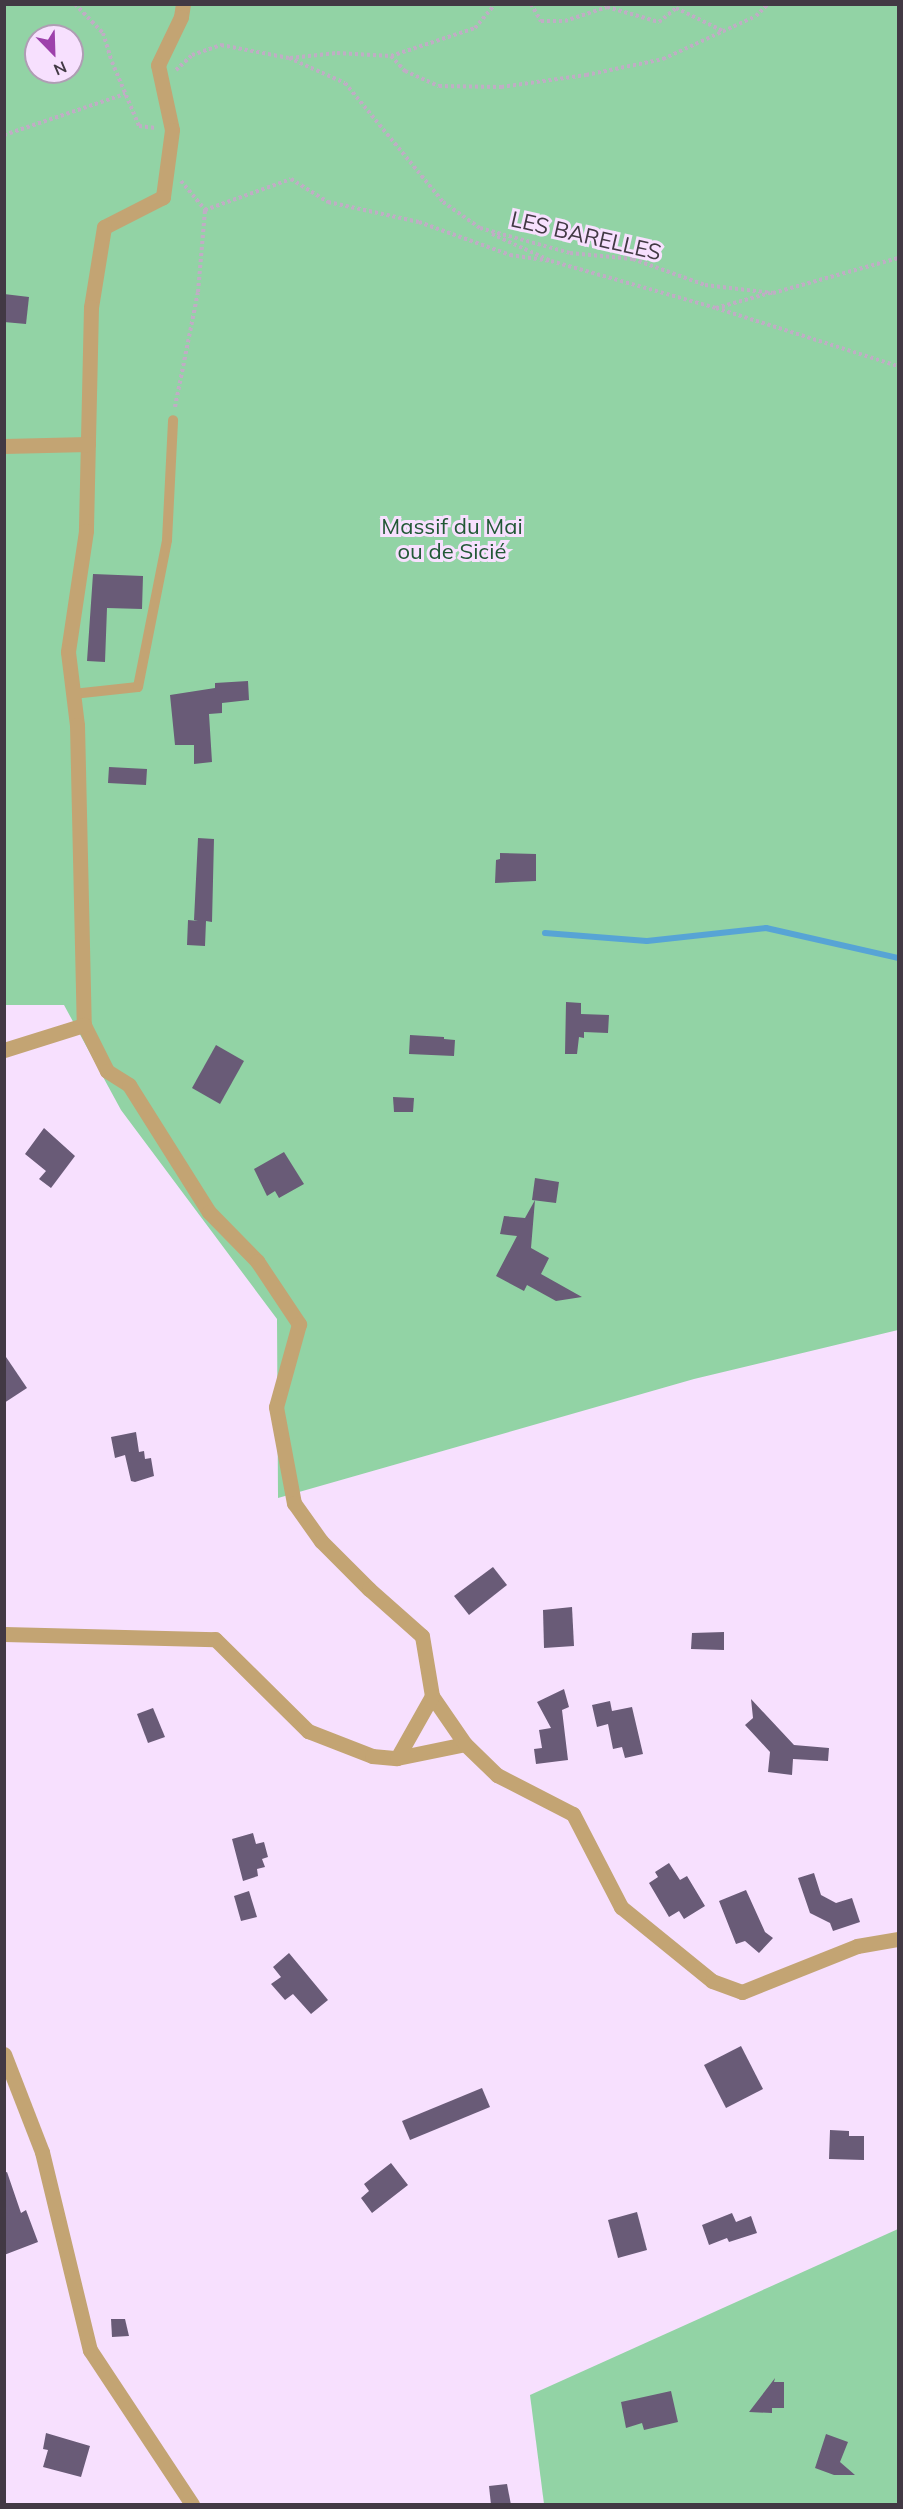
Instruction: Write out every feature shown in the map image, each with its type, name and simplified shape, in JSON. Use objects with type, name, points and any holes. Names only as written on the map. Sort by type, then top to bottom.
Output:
[{"type":"street","points":[[183,4],[181,17],[158,65],[172,130],[163,197],[104,227],[90,307],[86,531],[68,652],[77,725],[84,1024],[107,1071],[129,1084],[209,1212],[257,1261],[299,1324],[276,1407],[294,1503],[321,1541],[369,1589],[422,1636],[432,1696],[465,1744],[497,1774],[573,1814],[621,1907],[712,1981],[742,1992],[857,1946],[898,1939]]},
{"type":"street","points":[[4,446],[88,444]]},
{"type":"street","points":[[4,1050],[84,1024]]},
{"type":"street","points":[[4,1634],[215,1640],[308,1731],[372,1756],[397,1758],[465,1744]]},
{"type":"street","points":[[397,1758],[432,1696]]},
{"type":"street","points":[[4,2054],[42,2152],[90,2350],[192,2505]]},
{"type":"lane","points":[[73,693],[138,687],[166,540],[173,420]]},
{"type":"path","points":[[75,4],[103,33],[139,126],[172,130]]},
{"type":"path","points":[[289,58],[337,53],[391,56],[475,28],[495,4]]},
{"type":"path","points":[[531,4],[541,21],[565,21],[607,7],[659,22],[676,8],[723,31]]},
{"type":"path","points":[[391,56],[405,71],[439,86],[501,87],[586,75],[663,59],[756,16],[768,4]]},
{"type":"path","name":"LES BARELLES","points":[[163,83],[192,55],[221,45],[289,58],[345,83],[443,202],[480,228],[570,253],[633,260],[705,285],[772,292],[898,258]]},
{"type":"path","points":[[4,135],[125,94]]},
{"type":"path","points":[[168,164],[205,210],[198,292],[173,420]]},
{"type":"path","points":[[205,210],[291,179],[328,202],[419,222],[510,255],[551,261],[716,308],[898,366]]},
{"type":"path","points":[[480,228],[551,261]]},
{"type":"path","points":[[716,308],[772,292]]},
{"type":"green space","name":"Massif du Mai ou de Sicié","points":[[4,5],[898,5],[898,1330],[694,1379],[278,1498],[277,1319],[121,1110],[64,1005],[5,1005]]},
{"type":"green space","points":[[898,2229],[898,2504],[544,2504],[530,2395]]},
{"type":"building","points":[[4,294],[29,297],[26,324],[4,322]]},
{"type":"building","points":[[93,574],[143,576],[142,609],[107,608],[105,662],[87,661]]},
{"type":"building","points":[[248,681],[249,700],[222,703],[222,713],[209,714],[212,762],[194,764],[194,745],[175,745],[170,695],[215,688],[215,683]]},
{"type":"building","points":[[109,767],[147,769],[146,785],[108,783]]},
{"type":"building","points":[[198,838],[214,839],[212,922],[206,921],[205,946],[187,945],[188,920],[198,921],[194,920]]},
{"type":"building","points":[[500,853],[536,854],[536,881],[495,883],[496,860],[500,859]]},
{"type":"building","points":[[566,1002],[581,1003],[581,1014],[609,1015],[608,1033],[584,1032],[584,1038],[579,1037],[577,1054],[565,1054]]},
{"type":"building","points":[[410,1035],[455,1040],[454,1056],[409,1054]]},
{"type":"building","points":[[216,1045],[244,1061],[220,1104],[192,1088]]},
{"type":"building","points":[[393,1097],[414,1098],[413,1112],[394,1112]]},
{"type":"building","points":[[44,1128],[75,1156],[51,1188],[39,1179],[46,1171],[25,1154]]},
{"type":"building","points":[[284,1152],[304,1184],[279,1198],[275,1191],[267,1196],[254,1169]]},
{"type":"building","points":[[535,1178],[559,1182],[556,1203],[532,1200]]},
{"type":"building","points":[[535,1200],[531,1248],[549,1258],[541,1274],[582,1297],[556,1301],[527,1285],[524,1291],[496,1276],[517,1236],[500,1234],[504,1216],[525,1218]]},
{"type":"building","points":[[4,1354],[27,1388],[4,1403]]},
{"type":"building","points":[[136,1432],[139,1452],[144,1451],[145,1459],[151,1458],[154,1476],[135,1482],[131,1481],[125,1455],[115,1458],[111,1437]]},
{"type":"building","points":[[493,1567],[507,1585],[469,1615],[454,1596]]},
{"type":"building","points":[[572,1607],[574,1646],[544,1648],[543,1610]]},
{"type":"building","points":[[724,1632],[724,1650],[691,1649],[692,1633]]},
{"type":"building","points":[[564,1689],[569,1707],[562,1710],[568,1760],[536,1764],[534,1749],[542,1748],[539,1730],[551,1728],[537,1702]]},
{"type":"building","points":[[751,1699],[794,1745],[829,1748],[828,1761],[793,1759],[792,1775],[768,1772],[770,1752],[745,1725],[753,1718]]},
{"type":"building","points":[[610,1701],[612,1711],[632,1707],[643,1754],[625,1758],[622,1747],[613,1749],[608,1724],[597,1727],[592,1705]]},
{"type":"building","points":[[153,1708],[165,1737],[148,1743],[137,1714]]},
{"type":"building","points":[[253,1833],[256,1844],[264,1842],[268,1857],[262,1859],[265,1867],[257,1869],[258,1876],[243,1881],[232,1839]]},
{"type":"building","points":[[669,1863],[680,1880],[687,1876],[705,1906],[684,1919],[679,1911],[669,1917],[649,1883],[658,1877],[655,1872]]},
{"type":"building","points":[[814,1873],[821,1895],[836,1903],[852,1898],[860,1922],[833,1931],[830,1923],[810,1913],[798,1878]]},
{"type":"building","points":[[746,1890],[765,1932],[773,1938],[759,1953],[745,1941],[736,1944],[719,1901]]},
{"type":"building","points":[[249,1891],[257,1917],[241,1921],[234,1896]]},
{"type":"building","points":[[289,1953],[328,2000],[311,2014],[293,1994],[285,2000],[271,1984],[281,1977],[273,1967]]},
{"type":"building","points":[[741,2046],[763,2089],[726,2108],[704,2065]]},
{"type":"building","points":[[482,2088],[490,2107],[410,2140],[402,2121]]},
{"type":"building","points":[[830,2130],[849,2131],[849,2136],[864,2136],[864,2160],[829,2159]]},
{"type":"building","points":[[391,2163],[408,2185],[372,2213],[361,2198],[369,2191],[364,2184]]},
{"type":"building","points":[[7,2172],[21,2213],[26,2210],[38,2242],[4,2255],[4,2173]]},
{"type":"building","points":[[637,2212],[647,2250],[618,2258],[608,2220]]},
{"type":"building","points":[[732,2213],[736,2222],[751,2216],[757,2233],[729,2242],[727,2238],[709,2245],[702,2225]]},
{"type":"building","points":[[111,2319],[125,2319],[129,2336],[112,2337]]},
{"type":"building","points":[[775,2378],[774,2382],[784,2382],[784,2408],[772,2408],[772,2413],[749,2412]]},
{"type":"building","points":[[671,2391],[678,2422],[644,2430],[642,2423],[626,2428],[621,2402]]},
{"type":"building","points":[[46,2433],[90,2446],[81,2477],[43,2467],[48,2450],[43,2449]]},
{"type":"building","points":[[826,2434],[848,2442],[840,2462],[855,2475],[834,2475],[815,2468]]},
{"type":"building","points":[[507,2484],[511,2505],[491,2505],[489,2486]]},
{"type":"waterway","points":[[545,933],[647,941],[766,928],[898,958]]}]
